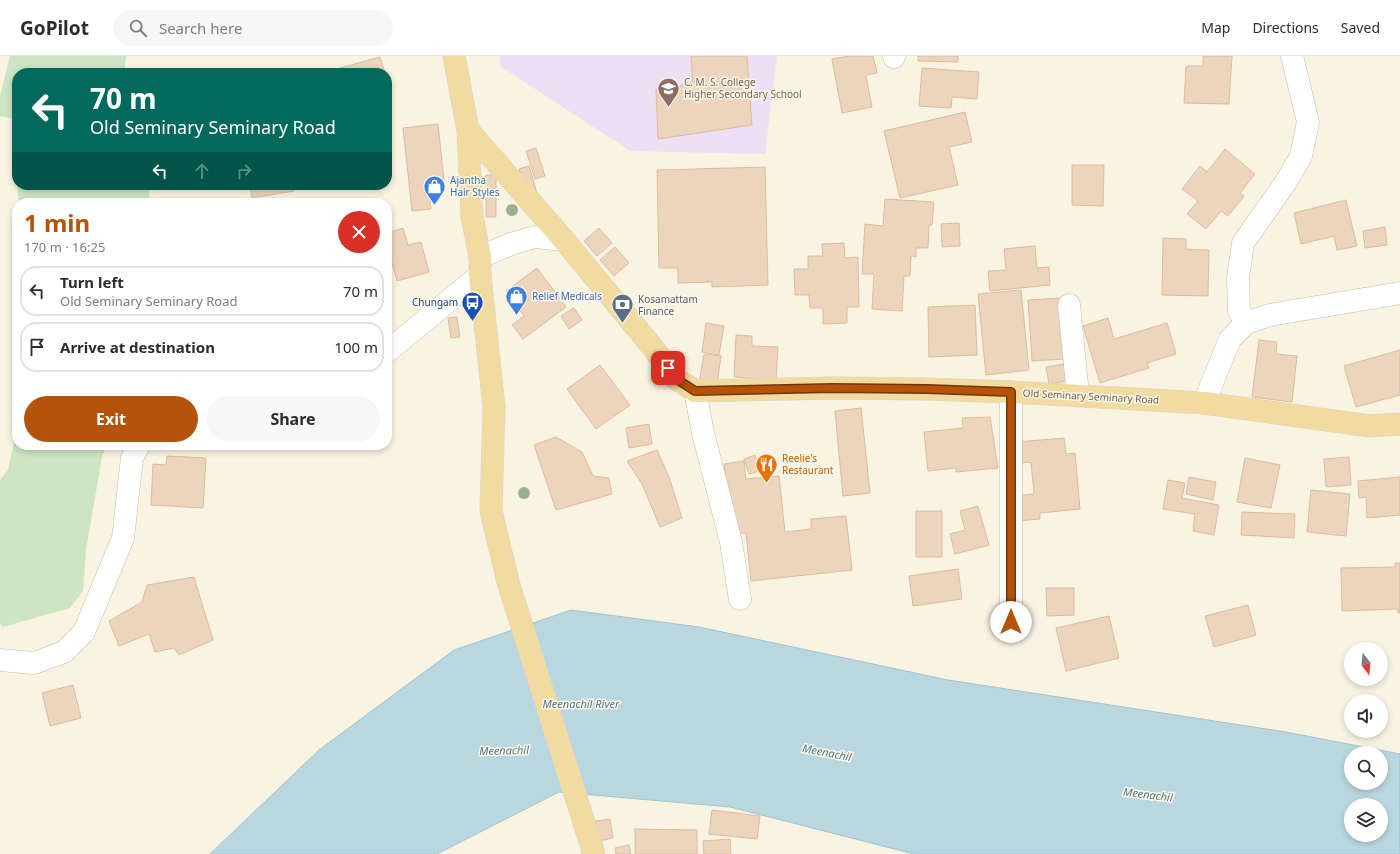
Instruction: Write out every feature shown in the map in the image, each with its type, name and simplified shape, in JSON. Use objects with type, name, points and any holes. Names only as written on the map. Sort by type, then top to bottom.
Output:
[{"type":"main road","points":[[454,56],[468,130],[472,216],[480,266],[494,408],[491,511],[508,582],[594,854]]},
{"type":"main road","points":[[468,130],[564,240],[654,349],[675,378],[695,391]]},
{"type":"main road","name":"Old Seminary Seminary Road","points":[[695,391],[833,388],[927,389],[1078,395],[1204,403],[1370,426],[1400,424]]},
{"type":"street","points":[[1246,323],[1239,311],[1238,278],[1243,243],[1286,182],[1301,156],[1308,122],[1292,56]]},
{"type":"street","points":[[392,347],[480,266],[491,251],[535,237],[564,240]]},
{"type":"street","points":[[1204,403],[1230,339],[1246,323],[1270,314],[1400,293]]},
{"type":"street","points":[[1069,305],[1078,395]]},
{"type":"street","points":[[695,391],[703,433],[731,542],[740,600]]},
{"type":"street","points":[[1011,392],[1011,622]]},
{"type":"street","points":[[0,660],[34,663],[64,652],[84,632],[123,538],[132,458],[136,450]]},
{"type":"shaded area","name":"C. M. S. College Higher Secondary School","points":[[500,56],[777,56],[765,154],[630,151],[500,66]]},
{"type":"green space","points":[[10,56],[126,56],[125,68],[12,68],[12,118],[0,116],[0,96]]},
{"type":"green space","points":[[18,190],[149,190],[149,198],[18,198]]},
{"type":"green space","points":[[12,450],[105,450],[102,457],[86,550],[83,591],[70,608],[3,627],[0,623],[0,480],[8,470]]},
{"type":"water","name":"Meenachil River","points":[[571,610],[699,627],[948,680],[1286,732],[1359,746],[1344,746],[1344,790],[1388,790],[1388,752],[1400,754],[1400,854],[914,854],[730,807],[559,792],[437,854],[210,854],[319,750],[454,650]]},
{"type":"building","points":[[691,56],[747,56],[752,125],[658,139],[656,90],[693,83]]},
{"type":"building","points":[[849,56],[873,56],[877,73],[866,75],[872,107],[842,113],[832,59]]},
{"type":"building","points":[[918,56],[958,56],[958,62],[918,61]]},
{"type":"building","points":[[1203,56],[1232,56],[1229,104],[1184,103],[1186,66],[1203,66]]},
{"type":"building","points":[[380,57],[383,68],[340,68]]},
{"type":"building","points":[[922,68],[979,72],[977,99],[952,97],[951,108],[919,106]]},
{"type":"building","points":[[965,112],[972,142],[949,147],[958,185],[900,198],[884,131]]},
{"type":"building","points":[[438,124],[445,190],[429,192],[431,209],[412,211],[403,128]]},
{"type":"building","points":[[536,148],[545,176],[535,179],[526,151]]},
{"type":"building","points":[[1225,149],[1255,174],[1240,193],[1244,196],[1228,216],[1221,211],[1206,229],[1187,214],[1198,201],[1182,189],[1200,166],[1207,172]]},
{"type":"building","points":[[1072,165],[1104,165],[1103,206],[1072,205]]},
{"type":"building","points":[[529,166],[537,193],[529,196],[519,169]]},
{"type":"building","points":[[765,167],[768,285],[712,287],[712,282],[678,283],[678,268],[659,268],[657,170]]},
{"type":"building","points":[[486,175],[496,175],[496,217],[486,217]]},
{"type":"building","points":[[251,190],[294,190],[294,191],[252,198]]},
{"type":"building","points":[[885,199],[934,202],[932,225],[929,225],[928,248],[916,248],[916,257],[911,256],[910,276],[904,276],[902,311],[872,309],[874,274],[862,274],[865,224],[883,226]]},
{"type":"building","points":[[1346,200],[1357,246],[1337,250],[1334,236],[1301,244],[1294,213]]},
{"type":"building","points":[[959,223],[960,246],[942,247],[941,224]]},
{"type":"building","points":[[1385,227],[1387,245],[1365,248],[1363,231]]},
{"type":"building","points":[[403,228],[408,245],[421,242],[429,272],[397,281],[392,263],[392,231]]},
{"type":"building","points":[[599,228],[612,243],[597,256],[584,241]]},
{"type":"building","points":[[1163,238],[1186,239],[1186,249],[1209,250],[1208,296],[1162,295]]},
{"type":"building","points":[[844,243],[845,258],[858,257],[859,307],[847,307],[847,323],[823,324],[823,308],[810,308],[809,295],[795,295],[794,269],[808,269],[808,256],[823,256],[822,244]]},
{"type":"building","points":[[1035,246],[1037,268],[1049,267],[1050,285],[990,291],[988,271],[1006,270],[1004,249]]},
{"type":"building","points":[[615,247],[629,263],[614,276],[600,260]]},
{"type":"building","points":[[537,268],[566,307],[523,339],[512,325],[524,316],[506,291]]},
{"type":"building","points":[[1021,290],[1029,370],[986,375],[978,294]]},
{"type":"building","points":[[1061,298],[1065,359],[1032,361],[1028,300]]},
{"type":"building","points":[[975,305],[977,355],[929,357],[928,307]]},
{"type":"building","points":[[574,308],[582,320],[569,329],[561,316]]},
{"type":"building","points":[[457,317],[460,337],[451,338],[448,318]]},
{"type":"building","points":[[1108,318],[1114,339],[1167,323],[1176,354],[1147,363],[1149,368],[1100,383],[1083,326]]},
{"type":"building","points":[[706,323],[724,326],[719,355],[702,352]]},
{"type":"building","points":[[736,335],[752,336],[752,346],[778,347],[776,380],[734,377]]},
{"type":"building","points":[[1259,340],[1277,342],[1276,354],[1297,356],[1292,402],[1252,397]]},
{"type":"building","points":[[1400,350],[1400,395],[1356,407],[1344,366]]},
{"type":"building","points":[[704,354],[721,356],[717,385],[699,383]]},
{"type":"building","points":[[1064,364],[1067,381],[1049,384],[1046,367]]},
{"type":"building","points":[[600,365],[630,405],[596,429],[567,389]]},
{"type":"building","points":[[861,408],[870,493],[843,496],[835,411]]},
{"type":"building","points":[[990,417],[998,468],[956,472],[956,468],[928,471],[924,432],[963,428],[962,418]]},
{"type":"building","points":[[649,424],[652,444],[629,448],[626,428]]},
{"type":"building","points":[[556,437],[582,452],[593,476],[609,478],[612,494],[556,510],[534,445]]},
{"type":"building","points":[[1064,438],[1066,454],[1075,453],[1080,509],[1040,513],[1040,519],[1018,521],[1015,496],[1034,494],[1031,462],[1018,463],[1016,442]]},
{"type":"building","points":[[657,450],[669,477],[682,518],[660,527],[642,484],[627,461]]},
{"type":"building","points":[[755,455],[760,471],[749,474],[744,459]]},
{"type":"building","points":[[167,456],[206,458],[203,508],[151,505],[153,464],[166,465]]},
{"type":"building","points":[[1349,457],[1351,485],[1326,487],[1324,459]]},
{"type":"building","points":[[1245,458],[1280,465],[1271,508],[1237,502]]},
{"type":"building","points":[[744,461],[746,479],[779,476],[785,532],[811,529],[811,519],[846,516],[852,570],[751,581],[746,533],[732,534],[724,464]]},
{"type":"building","points":[[1189,477],[1216,482],[1213,500],[1186,494]]},
{"type":"building","points":[[1400,477],[1400,515],[1367,518],[1366,497],[1359,498],[1358,481]]},
{"type":"building","points":[[1168,480],[1185,483],[1182,498],[1219,505],[1214,535],[1193,531],[1195,514],[1163,509]]},
{"type":"building","points":[[1311,490],[1350,494],[1346,536],[1307,532]]},
{"type":"building","points":[[978,506],[989,545],[955,554],[950,534],[965,530],[960,511]]},
{"type":"building","points":[[916,511],[942,511],[942,557],[916,557]]},
{"type":"building","points":[[1242,512],[1295,514],[1294,538],[1241,535]]},
{"type":"building","points":[[1395,563],[1400,563],[1400,613],[1398,613],[1398,609],[1342,611],[1341,568],[1395,567]]},
{"type":"building","points":[[958,569],[962,599],[913,606],[909,576]]},
{"type":"building","points":[[194,577],[213,640],[179,655],[174,648],[155,652],[149,634],[119,646],[109,621],[142,602],[147,585]]},
{"type":"building","points":[[1046,588],[1074,588],[1074,615],[1047,616]]},
{"type":"building","points":[[1248,605],[1256,635],[1214,647],[1205,616]]},
{"type":"building","points":[[1109,616],[1119,658],[1066,671],[1056,628]]},
{"type":"building","points":[[73,685],[81,718],[50,726],[42,693]]},
{"type":"building","points":[[712,810],[760,816],[757,839],[709,834]]},
{"type":"building","points":[[610,819],[613,838],[599,841],[596,821]]},
{"type":"building","points":[[635,829],[697,830],[697,854],[635,854]]},
{"type":"building","points":[[730,839],[731,854],[704,854],[703,841]]},
{"type":"building","points":[[629,845],[631,854],[616,854],[615,848]]},
{"type":"place","name":"C. M. S. College Higher Secondary School","points":[[668,108]]},
{"type":"place","name":"Ajantha Hair Styles","points":[[435,206]]},
{"type":"place","name":"Relief Medicals","points":[[517,316]]},
{"type":"place","name":"Chungam","points":[[473,322]]},
{"type":"place","name":"Kosamattam Finance","points":[[623,324]]},
{"type":"place","name":"Reelie's Restaurant","points":[[766,484]]},
{"type":"route","points":[[668,368],[675,378],[695,391],[833,388],[1011,392],[1011,622]]},
{"type":"water label","name":"Meenachil","points":[[504,750]]},
{"type":"water label","name":"Meenachil","points":[[827,752]]},
{"type":"water label","name":"Meenachil","points":[[1148,794]]}]
